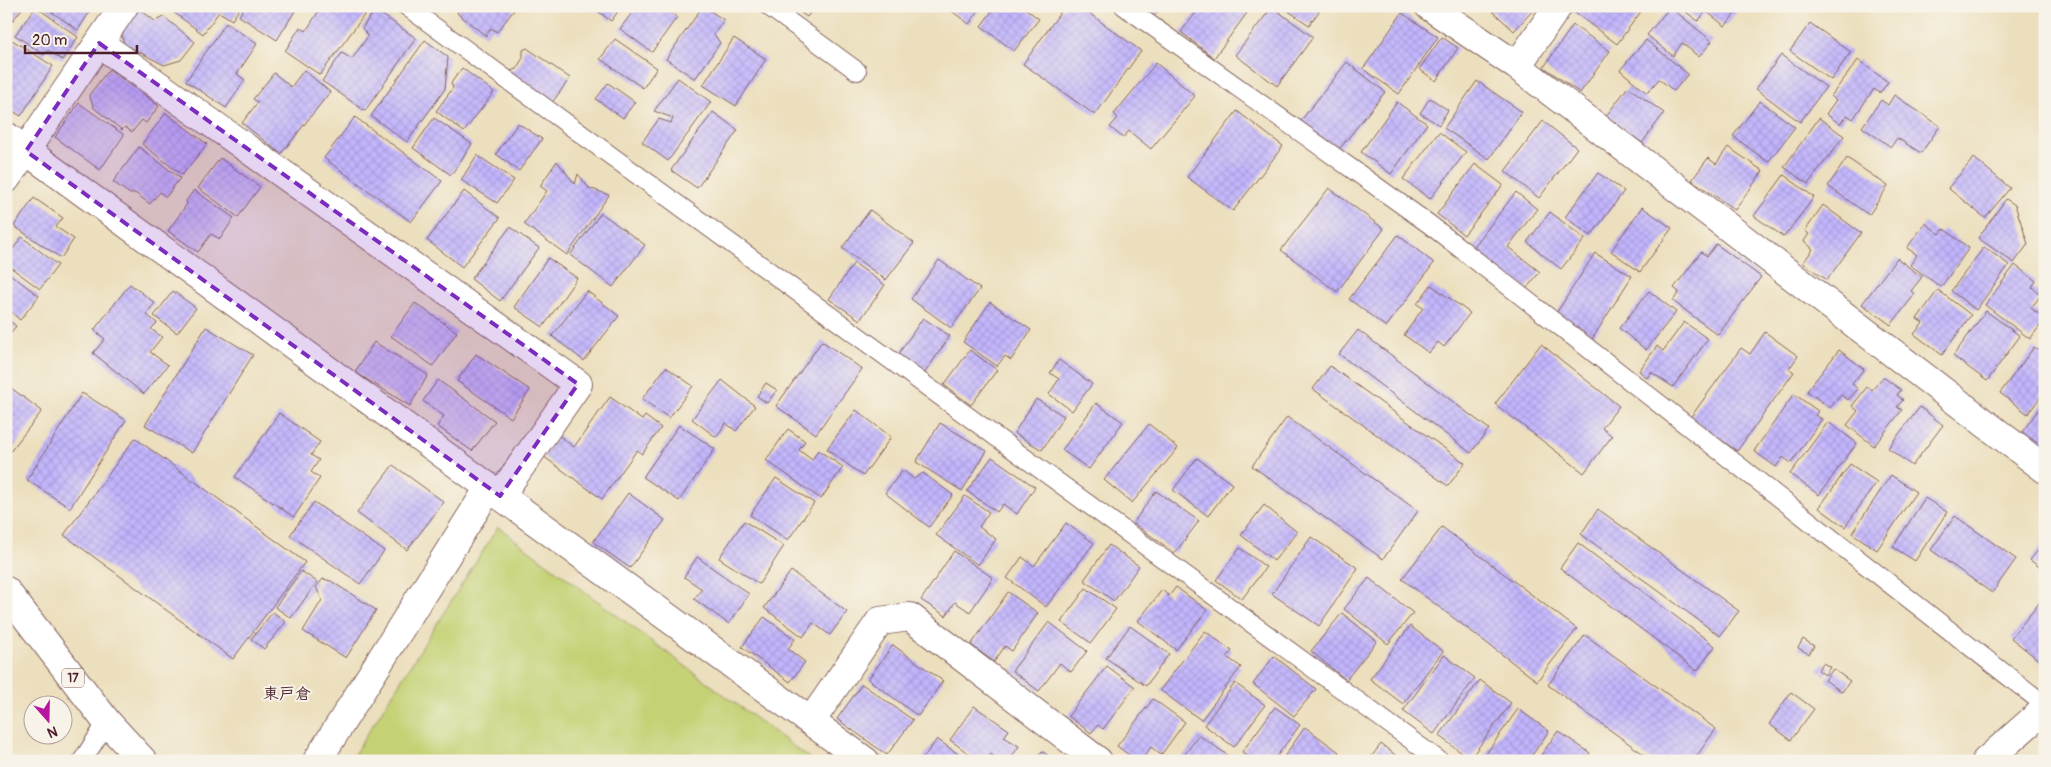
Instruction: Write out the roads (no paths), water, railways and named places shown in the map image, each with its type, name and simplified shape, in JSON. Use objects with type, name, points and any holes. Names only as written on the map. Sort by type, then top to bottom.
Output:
[{"type":"street","points":[[6,179],[16,143],[99,43],[124,6]]},
{"type":"street","points":[[1429,6],[1517,66],[2045,469]]},
{"type":"street","points":[[1517,66],[1558,6]]},
{"type":"street","points":[[99,43],[578,384],[494,492],[317,761]]},
{"type":"street","points":[[16,143],[865,761]]},
{"type":"street","name":"17","points":[[6,591],[107,722],[143,761]]},
{"type":"street","points":[[811,721],[880,621],[910,618],[1098,761]]},
{"type":"street","points":[[1986,761],[2045,709]]},
{"type":"lane","points":[[406,6],[1440,761]]},
{"type":"lane","points":[[768,6],[856,71]]},
{"type":"lane","points":[[1124,6],[1429,224],[2045,704]]},
{"type":"lane","points":[[82,761],[107,722]]},
{"type":"district","name":"東戸倉","points":[[287,693]]}]
